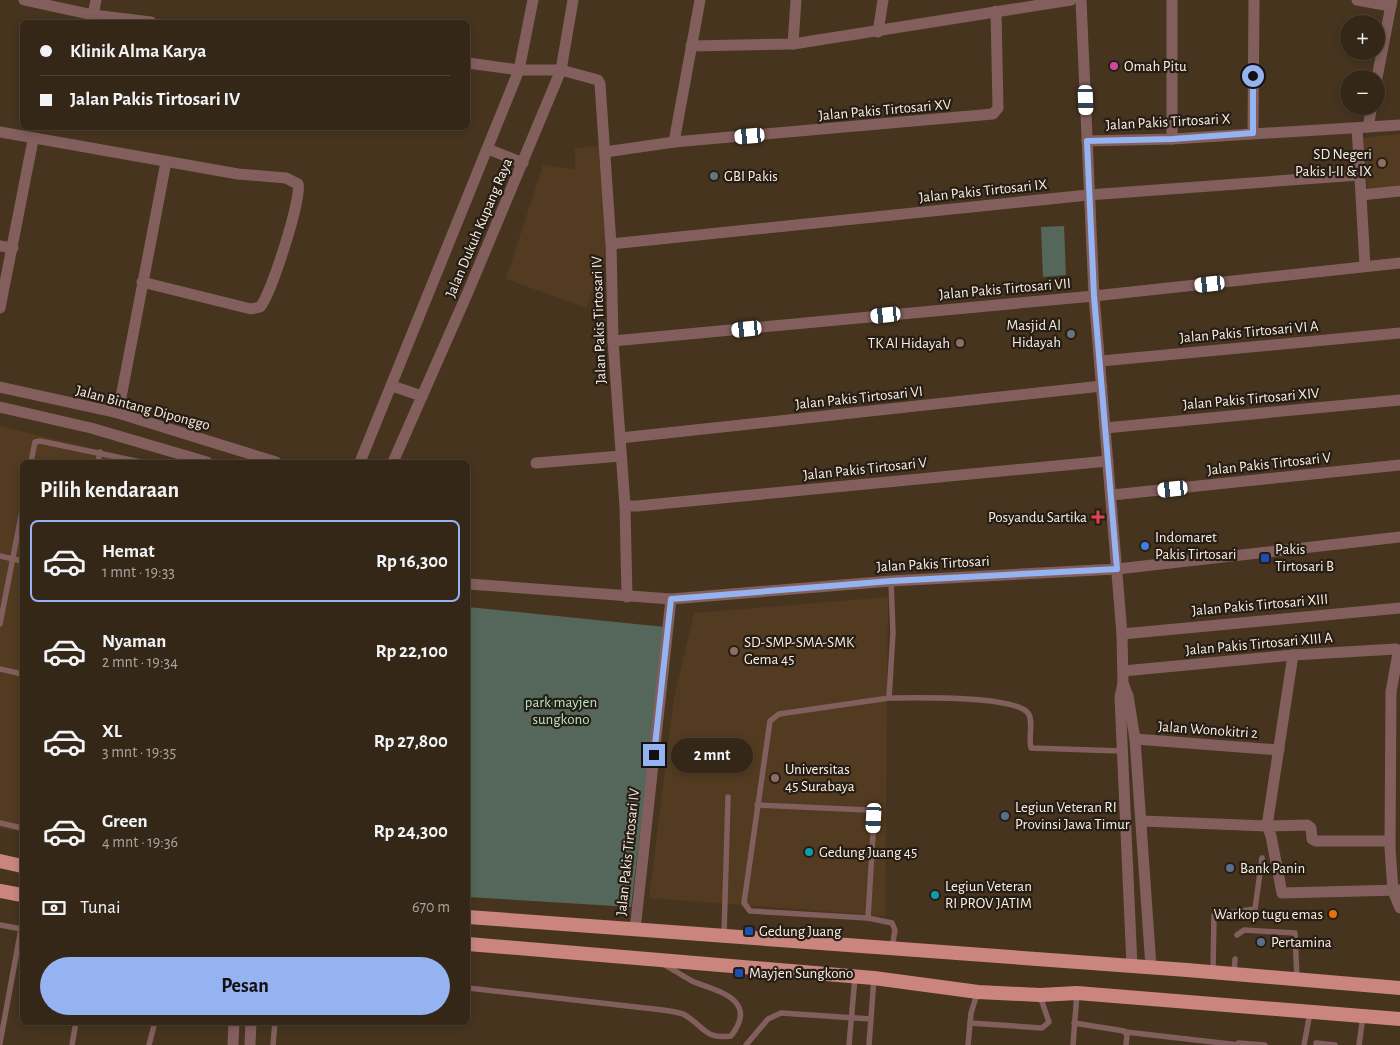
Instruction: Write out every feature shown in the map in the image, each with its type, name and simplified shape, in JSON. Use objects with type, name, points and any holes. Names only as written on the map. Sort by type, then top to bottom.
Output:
[{"type":"main road","points":[[0,861],[20,866]]},
{"type":"main road","points":[[0,891],[20,895]]},
{"type":"main road","points":[[470,917],[1213,972],[1400,988]]},
{"type":"main road","points":[[470,944],[660,962],[855,976],[978,992],[1040,995],[1077,993],[1400,1019]]},
{"type":"street","points":[[24,0],[93,15],[134,20]]},
{"type":"street","points":[[93,15],[96,0]]},
{"type":"street","name":"Jalan Dukuh Kupang Raya","points":[[361,460],[519,70],[533,0]]},
{"type":"street","name":"Jalan Dukuh Kupang Raya","points":[[394,460],[524,163],[561,70],[573,0]]},
{"type":"street","points":[[605,152],[674,142],[700,0]]},
{"type":"street","points":[[793,44],[796,0]]},
{"type":"street","points":[[878,32],[883,0]]},
{"type":"street","points":[[691,46],[793,44],[1071,0]]},
{"type":"street","points":[[1081,0],[1088,195],[1094,296],[1101,361],[1122,634],[1123,684],[1120,697],[1132,966]]},
{"type":"street","points":[[1172,0],[1172,139]]},
{"type":"street","points":[[1253,133],[1254,0]]},
{"type":"street","points":[[1357,0],[1392,3],[1379,70]]},
{"type":"street","name":"Jalan Pakis Tirtosari XV","points":[[674,142],[994,114],[998,108],[996,11]]},
{"type":"street","points":[[470,63],[519,70],[561,70]]},
{"type":"street","name":"Jalan Pakis Tirtosari IV","points":[[561,70],[600,82],[611,244],[613,340],[625,506],[627,597]]},
{"type":"street","points":[[1365,266],[1359,175],[1362,127],[1368,115]]},
{"type":"street","name":"Jalan Pakis Tirtosari X","points":[[1087,141],[1172,139],[1400,125]]},
{"type":"street","points":[[0,132],[33,140],[238,174],[286,178],[298,184],[299,196],[276,272],[260,307],[251,308],[142,282]]},
{"type":"street","points":[[0,308],[33,140]]},
{"type":"street","points":[[488,148],[524,163]]},
{"type":"street","points":[[118,413],[166,162]]},
{"type":"street","name":"Jalan Pakis Tirtosari IX","points":[[611,244],[1088,195],[1359,175]]},
{"type":"street","points":[[1361,195],[1400,191]]},
{"type":"street","points":[[0,246],[13,248]]},
{"type":"street","name":"Jalan Pakis Tirtosari VII","points":[[613,340],[1094,296],[1400,263]]},
{"type":"street","name":"Jalan Pakis Tirtosari VI A","points":[[1101,361],[1400,333]]},
{"type":"street","points":[[392,386],[422,396]]},
{"type":"street","name":"Jalan Pakis Tirtosari VI","points":[[620,438],[1102,386]]},
{"type":"street","name":"Jalan Bintang Diponggo","points":[[0,387],[118,413],[270,460]]},
{"type":"street","name":"Jalan Pakis Tirtosari XIV","points":[[1105,428],[1400,400]]},
{"type":"street","points":[[0,407],[91,428],[200,460]]},
{"type":"street","points":[[536,463],[621,456]]},
{"type":"street","name":"Jalan Pakis Tirtosari V","points":[[625,506],[647,506],[1108,461]]},
{"type":"street","name":"Jalan Pakis Tirtosari V","points":[[1112,496],[1400,465]]},
{"type":"street","name":"Jalan Pakis Tirtosari","points":[[470,584],[671,599],[891,581],[1117,569],[1400,538]]},
{"type":"street","name":"Jalan Pakis Tirtosari IV","points":[[628,929],[671,599]]},
{"type":"street","name":"Jalan Pakis Tirtosari XIII","points":[[1122,634],[1400,608]]},
{"type":"street","name":"Jalan Pakis Tirtosari XIII A","points":[[1122,671],[1293,655],[1396,648],[1398,650],[1391,692],[1395,783]]},
{"type":"street","points":[[1293,655],[1267,826],[1271,836],[1282,892],[1397,890]]},
{"type":"street","points":[[1123,684],[1126,689],[1135,739],[1151,968]]},
{"type":"street","name":"Jalan Wonokitri 2","points":[[1135,739],[1279,750]]},
{"type":"street","points":[[1395,783],[1390,841],[1400,908]]},
{"type":"street","points":[[1142,821],[1267,826],[1307,825],[1311,828],[1312,839],[1316,841],[1390,841]]},
{"type":"street","points":[[1132,940],[1150,940]]},
{"type":"street","points":[[232,1045],[234,1025]]},
{"type":"street","points":[[250,1045],[251,1025]]},
{"type":"lane","points":[[31,460],[35,442],[100,452],[133,460]]},
{"type":"lane","points":[[98,460],[100,452]]},
{"type":"lane","points":[[0,624],[20,523]]},
{"type":"lane","points":[[0,556],[20,560]]},
{"type":"lane","points":[[889,698],[893,632],[891,581]]},
{"type":"lane","points":[[0,669],[20,674]]},
{"type":"lane","points":[[892,948],[895,930],[892,923],[868,918],[750,911],[746,907],[744,903],[757,805],[772,717],[889,698],[985,700],[1016,707],[1028,713],[1030,718],[1031,748],[1122,751]]},
{"type":"lane","points":[[723,937],[728,797]]},
{"type":"lane","points":[[757,805],[868,810],[872,813],[874,818],[868,918]]},
{"type":"lane","points":[[0,823],[20,828]]},
{"type":"lane","points":[[1213,972],[1214,916],[1255,909],[1262,858]]},
{"type":"lane","points":[[0,925],[20,929]]},
{"type":"lane","points":[[1237,935],[1244,930],[1295,933],[1297,979]]},
{"type":"lane","points":[[0,1043],[20,939]]},
{"type":"lane","points":[[1234,974],[1235,959]]},
{"type":"lane","points":[[470,988],[664,1010],[683,1015],[707,1034],[718,1038],[731,1036],[739,1026],[740,1016],[737,1004],[728,996],[691,980],[660,962]]},
{"type":"lane","points":[[849,1045],[855,976]]},
{"type":"lane","points":[[869,1045],[874,978]]},
{"type":"lane","points":[[968,1045],[973,1003],[978,992]]},
{"type":"lane","points":[[1073,1045],[1077,993]]},
{"type":"lane","points":[[970,1023],[1042,1028],[1048,1022],[1040,995]]},
{"type":"lane","points":[[1304,1045],[1310,1012]]},
{"type":"lane","points":[[746,1045],[768,1019],[781,1013],[871,1019]]},
{"type":"lane","points":[[1359,1045],[1363,1016]]},
{"type":"lane","points":[[1074,1023],[1126,1032],[1238,1044],[1265,1045]]},
{"type":"lane","points":[[72,1045],[75,1025]]},
{"type":"lane","points":[[149,1045],[154,1025]]},
{"type":"lane","points":[[273,1045],[275,1025]]},
{"type":"lane","points":[[1126,1032],[1126,1045]]},
{"type":"lane","points":[[1316,1043],[1335,1045]]},
{"type":"shaded area","name":"SD Negeri Pakis I-II & IX","points":[[1400,134],[1400,187],[1368,189],[1361,138]]},
{"type":"shaded area","points":[[601,146],[606,217],[603,287],[591,292],[587,308],[506,279],[543,165],[575,169],[575,148]]},
{"type":"shaded area","points":[[0,426],[142,460],[20,460],[20,832],[0,828]]},
{"type":"shaded area","name":"Universitas 45 Surabaya","points":[[888,597],[885,916],[649,898],[674,698],[694,613]]},
{"type":"green space","points":[[1064,226],[1066,275],[1043,277],[1041,227]]},
{"type":"green space","name":"park mayjen sungkono","points":[[470,607],[665,627],[631,907],[470,897]]},
{"type":"place","name":"Omah Pitu","points":[[1114,66]]},
{"type":"place","name":"SD Negeri Pakis I-II & IX","points":[[1382,163]]},
{"type":"place","name":"GBI Pakis","points":[[714,176]]},
{"type":"place","name":"Masjid Al Hidayah","points":[[1071,334]]},
{"type":"place","name":"TK Al Hidayah","points":[[960,343]]},
{"type":"place","name":"Posyandu Sartika","points":[[1098,517]]},
{"type":"place","name":"Indomaret Pakis Tirtosari","points":[[1145,546]]},
{"type":"place","name":"Pakis Tirtosari B","points":[[1265,558]]},
{"type":"place","name":"SD-SMP-SMA-SMK Gema 45","points":[[734,651]]},
{"type":"place","name":"Universitas 45 Surabaya","points":[[775,778]]},
{"type":"place","name":"Legiun Veteran RI Provinsi Jawa Timur","points":[[1005,816]]},
{"type":"place","name":"Gedung Juang 45","points":[[809,852]]},
{"type":"place","name":"Bank Panin","points":[[1230,868]]},
{"type":"place","name":"Legiun Veteran RI PROV JATIM","points":[[935,895]]},
{"type":"place","name":"Warkop tugu emas","points":[[1333,914]]},
{"type":"place","name":"Gedung Juang","points":[[749,931]]},
{"type":"place","name":"Pertamina","points":[[1261,942]]},
{"type":"place","name":"Mayjen Sungkono","points":[[739,973]]},
{"type":"route","points":[[654,755],[671,599],[891,581],[1117,569],[1101,361],[1094,296],[1087,141],[1172,139],[1253,133],[1253,76]]}]
